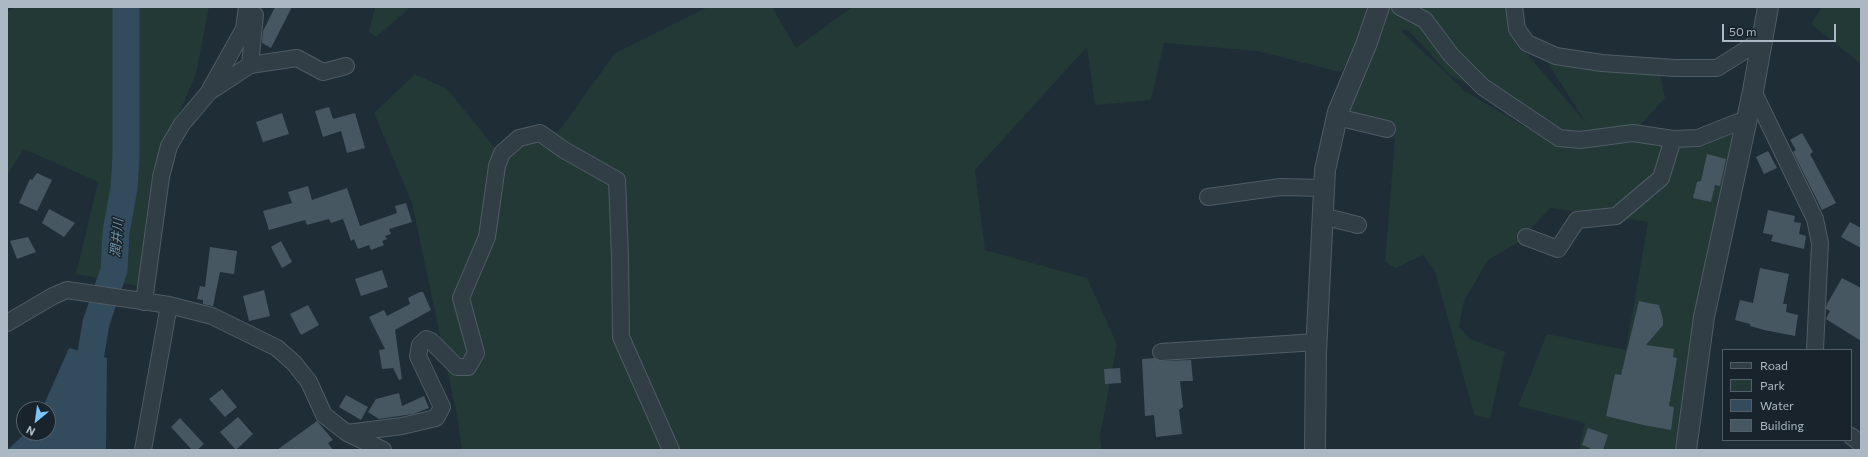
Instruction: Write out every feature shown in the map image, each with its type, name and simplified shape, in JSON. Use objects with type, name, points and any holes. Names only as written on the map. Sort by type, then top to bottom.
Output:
[{"type":"street","points":[[144,302],[161,177],[169,146],[182,124],[209,92],[244,29],[247,7]]},
{"type":"street","points":[[250,65],[256,7]]},
{"type":"street","points":[[1315,450],[1316,342],[1325,170],[1337,117],[1379,7]]},
{"type":"street","points":[[1400,7],[1425,20],[1451,56],[1483,87],[1559,138],[1580,140],[1633,133],[1673,139],[1698,138],[1738,122],[1746,125]]},
{"type":"street","points":[[1514,7],[1517,29],[1527,43],[1556,56],[1602,63],[1675,68],[1718,68],[1763,39]]},
{"type":"street","points":[[1686,450],[1704,317],[1753,92],[1768,7]]},
{"type":"street","points":[[209,92],[250,65],[297,58],[323,72],[346,66]]},
{"type":"street","points":[[1753,92],[1815,219],[1820,242],[1815,349]]},
{"type":"street","points":[[1337,117],[1388,129]]},
{"type":"street","points":[[347,433],[402,426],[436,418],[442,407],[418,356],[420,345],[426,339],[431,340],[457,367],[468,367],[476,353],[461,298],[487,237],[496,166],[502,153],[519,138],[540,133],[564,150],[617,180],[621,337],[671,450]]},
{"type":"street","points":[[1526,238],[1558,248],[1577,220],[1616,216],[1662,178],[1673,139]]},
{"type":"street","points":[[1208,197],[1281,187],[1324,188]]},
{"type":"street","points":[[1322,216],[1358,225]]},
{"type":"street","points":[[7,323],[53,296],[67,290],[169,305],[212,316],[277,348],[294,363],[310,382],[324,415],[347,433],[383,450]]},
{"type":"street","points":[[143,450],[169,305]]},
{"type":"street","points":[[1161,352],[1316,342]]},
{"type":"street","points":[[1852,437],[1861,444]]},
{"type":"green space","points":[[15,7],[209,7],[196,74],[151,179],[138,286],[76,274],[98,182],[24,149],[7,175],[7,12]]},
{"type":"green space","points":[[375,7],[411,7],[376,37],[369,32]]},
{"type":"green space","points":[[708,7],[772,7],[796,48],[852,7],[1504,7],[1510,34],[1586,123],[1546,60],[1660,74],[1665,98],[1634,132],[1667,135],[1746,125],[1674,450],[1579,450],[1585,423],[1518,406],[1547,334],[1626,350],[1648,222],[1550,208],[1517,243],[1488,260],[1464,301],[1459,327],[1470,339],[1505,352],[1490,419],[1474,415],[1435,271],[1423,255],[1396,268],[1385,262],[1395,139],[1345,115],[1365,46],[1340,72],[1257,51],[1164,43],[1151,100],[1095,105],[1087,47],[975,170],[985,250],[1087,278],[1117,344],[1100,436],[1102,450],[462,450],[457,416],[412,203],[374,113],[415,74],[447,89],[496,149],[559,131],[615,53]],"holes":[[[1407,29],[1451,76],[1578,140],[1547,140],[1465,91],[1401,31]]]},
{"type":"green space","points":[[1822,7],[1861,7],[1861,64],[1811,24]]},
{"type":"water","points":[[69,348],[107,358],[106,450],[7,450],[17,441],[56,441],[56,401],[46,401]]},
{"type":"building","points":[[275,7],[292,7],[271,48],[262,43],[263,31]]},
{"type":"building","points":[[329,107],[333,119],[355,113],[365,148],[347,153],[341,131],[323,137],[315,111]]},
{"type":"building","points":[[282,113],[289,134],[263,142],[256,122]]},
{"type":"building","points":[[1802,133],[1813,152],[1810,154],[1836,203],[1822,210],[1793,152],[1796,150],[1790,140]]},
{"type":"building","points":[[1768,151],[1777,168],[1764,174],[1756,157]]},
{"type":"building","points":[[1707,154],[1726,159],[1720,186],[1715,185],[1711,202],[1693,198],[1697,182],[1701,181]]},
{"type":"building","points":[[37,173],[52,180],[37,211],[19,203],[30,179],[32,180]]},
{"type":"building","points":[[308,186],[312,200],[347,188],[360,226],[397,213],[395,206],[406,203],[412,222],[389,229],[391,234],[385,236],[387,239],[382,241],[384,245],[371,250],[369,245],[358,249],[354,239],[351,241],[343,219],[331,223],[329,219],[307,225],[305,220],[269,230],[263,211],[292,203],[288,192]]},
{"type":"building","points":[[49,209],[75,223],[64,237],[42,223]]},
{"type":"building","points":[[1768,210],[1795,216],[1794,222],[1801,223],[1799,234],[1806,236],[1804,249],[1771,241],[1773,235],[1763,233]]},
{"type":"building","points":[[1850,222],[1861,228],[1861,248],[1841,237]]},
{"type":"building","points":[[28,237],[36,252],[17,259],[10,241]]},
{"type":"building","points":[[281,241],[292,262],[282,268],[271,247]]},
{"type":"building","points":[[210,247],[237,251],[234,274],[220,272],[213,306],[203,304],[203,300],[197,299],[200,286],[205,287]]},
{"type":"building","points":[[1760,268],[1789,274],[1783,304],[1787,304],[1786,312],[1798,315],[1795,336],[1764,330],[1735,320],[1740,300],[1753,303]]},
{"type":"building","points":[[382,270],[388,287],[361,296],[355,279]]},
{"type":"building","points":[[1842,278],[1861,288],[1861,341],[1826,319],[1830,311],[1826,309],[1827,304]]},
{"type":"building","points":[[264,290],[270,316],[249,321],[243,296]]},
{"type":"building","points":[[423,292],[431,310],[395,330],[402,379],[399,380],[393,368],[382,369],[379,350],[385,349],[369,317],[384,310],[387,316],[410,304],[408,298]]},
{"type":"building","points":[[1639,301],[1659,305],[1663,319],[1663,325],[1646,345],[1674,349],[1673,357],[1677,358],[1669,406],[1674,407],[1671,430],[1606,416],[1615,374],[1621,375]]},
{"type":"building","points":[[308,305],[319,325],[301,335],[290,314]]},
{"type":"building","points":[[1154,358],[1162,361],[1191,360],[1193,381],[1180,381],[1183,407],[1179,410],[1182,434],[1156,437],[1154,415],[1145,416],[1142,359]]},
{"type":"building","points":[[1120,368],[1121,383],[1105,384],[1104,369]]},
{"type":"building","points":[[222,389],[237,407],[225,417],[209,399]]},
{"type":"building","points":[[399,393],[402,406],[424,396],[429,408],[413,414],[379,419],[368,412],[376,399]]},
{"type":"building","points":[[346,395],[368,407],[361,420],[339,407]]},
{"type":"building","points":[[238,417],[253,434],[236,450],[220,432]]},
{"type":"building","points":[[180,418],[204,444],[197,450],[192,450],[171,427]]},
{"type":"building","points":[[317,421],[333,440],[328,443],[333,450],[277,450]]},
{"type":"building","points":[[1588,428],[1608,435],[1603,450],[1589,450],[1590,448],[1582,445]]},
{"type":"waterway","name":"潤井川","points":[[85,389],[96,323],[114,270],[116,232],[124,188],[126,156],[126,7]]}]
